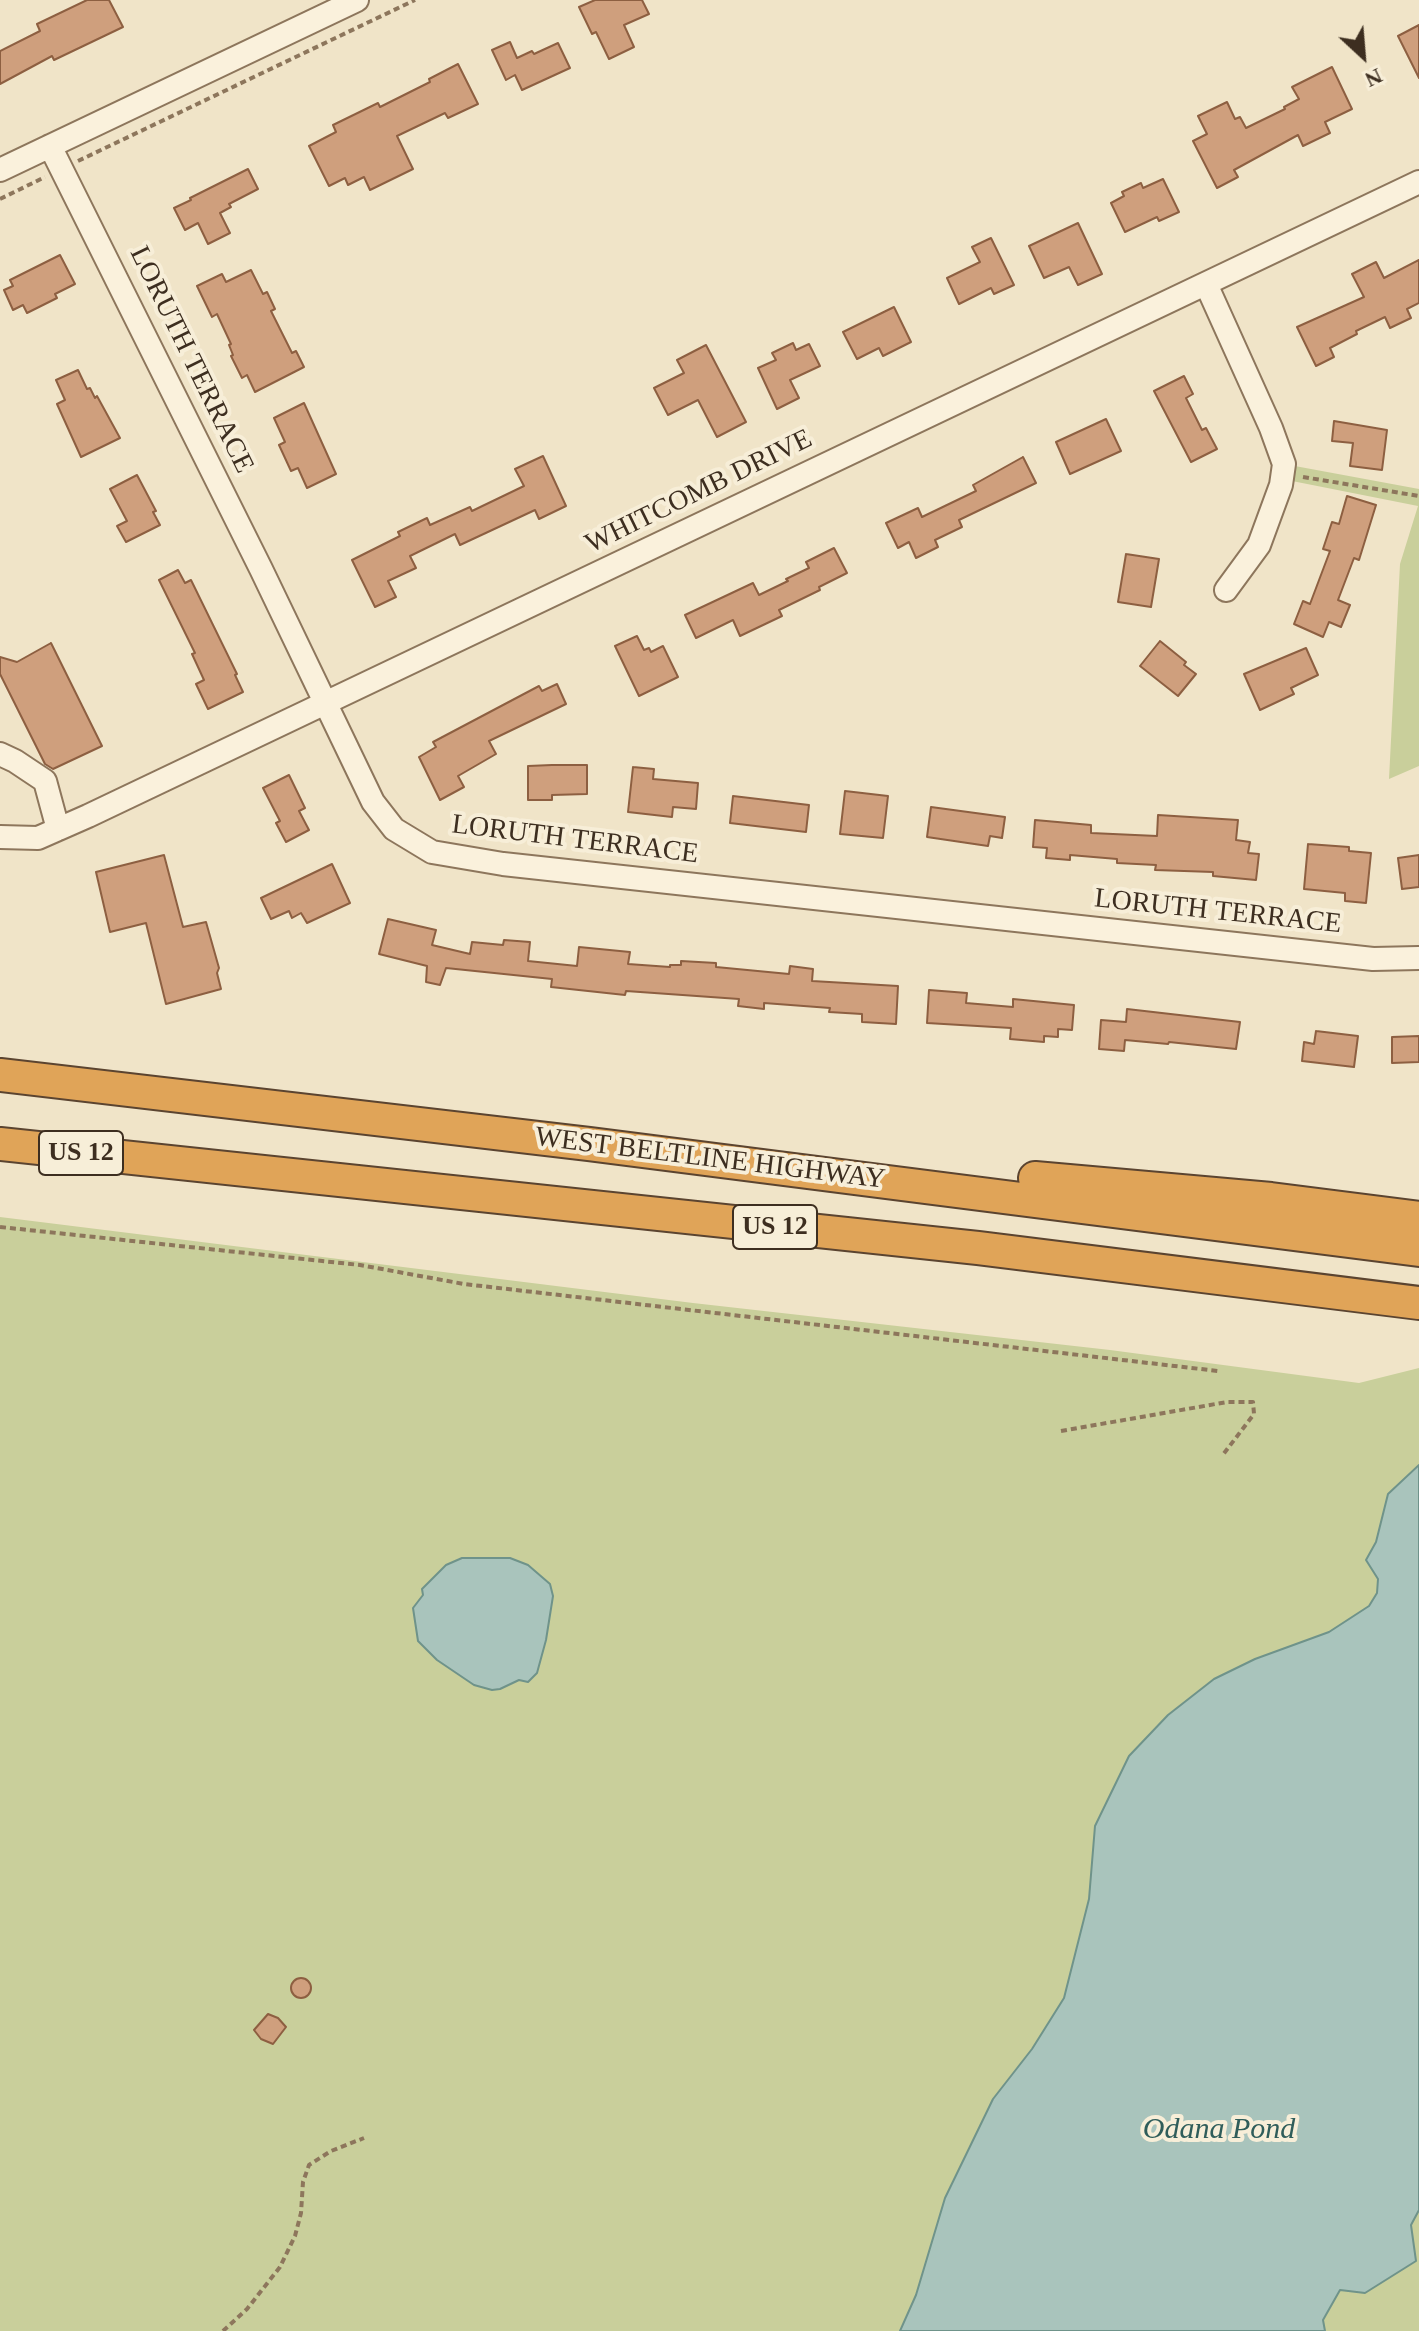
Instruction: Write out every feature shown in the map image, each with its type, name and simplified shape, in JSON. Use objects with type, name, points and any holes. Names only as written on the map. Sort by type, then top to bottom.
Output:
[{"type":"highway","name":"WEST BELTLINE HIGHWAY","points":[[0,1075],[589,1144],[1419,1250]]},
{"type":"highway","name":"WEST BELTLINE HIGHWAY","points":[[0,1144],[978,1248],[1419,1304]]},
{"type":"highway","points":[[589,1144],[968,1172],[1242,1197],[1419,1218]]},
{"type":"street","points":[[0,170],[357,0]]},
{"type":"street","name":"LORUTH TERRACE","points":[[50,146],[261,569],[373,802],[394,829],[432,852],[503,864],[1341,956],[1419,958]]},
{"type":"street","name":"WHITCOMB DRIVE","points":[[0,837],[38,838],[58,829],[1419,182]]},
{"type":"street","points":[[1206,284],[1284,464],[1281,485],[1259,545],[1226,590]]},
{"type":"street","points":[[0,754],[45,781],[58,829]]},
{"type":"path","points":[[0,199],[415,0]]},
{"type":"path","points":[[1282,473],[1419,496]]},
{"type":"path","points":[[0,1227],[360,1265],[464,1284],[1218,1371]]},
{"type":"path","points":[[1061,1431],[1227,1402],[1253,1402],[1254,1414],[1222,1456]]},
{"type":"path","points":[[223,2331],[247,2309],[280,2267],[295,2236],[301,2213],[303,2182],[309,2165],[331,2151],[364,2138]]},
{"type":"green space","points":[[1284,464],[1419,489],[1419,766],[1389,779],[1400,564],[1418,506],[1282,479]]},
{"type":"green space","points":[[0,1217],[693,1303],[1110,1350],[1359,1383],[1419,1368],[1419,2331],[0,2331]]},
{"type":"water","name":"Odana Pond","points":[[1419,1465],[1419,2210],[1411,2225],[1416,2261],[1365,2293],[1340,2290],[1323,2320],[1325,2331],[900,2331],[916,2295],[945,2198],[993,2099],[1032,2049],[1064,1998],[1089,1899],[1095,1826],[1129,1756],[1168,1715],[1214,1679],[1255,1659],[1329,1632],[1369,1606],[1377,1593],[1378,1579],[1366,1560],[1376,1542],[1388,1494]]},
{"type":"water","points":[[462,1558],[510,1558],[528,1565],[550,1584],[553,1596],[546,1640],[537,1673],[528,1682],[519,1680],[492,1690],[474,1685],[437,1660],[418,1641],[413,1608],[423,1595],[422,1589],[446,1565]]},
{"type":"building","points":[[87,0],[109,0],[123,27],[54,60],[52,56],[0,84],[0,51],[40,31],[37,24]]},
{"type":"building","points":[[595,0],[642,0],[649,14],[624,25],[634,47],[609,59],[579,7]]},
{"type":"building","points":[[1419,25],[1419,78],[1398,36]]},
{"type":"building","points":[[510,42],[517,58],[558,43],[570,68],[522,90],[515,75],[506,80],[492,50]]},
{"type":"building","points":[[458,64],[478,104],[448,118],[445,113],[397,136],[413,169],[370,190],[364,177],[348,185],[345,178],[329,186],[309,146],[336,132],[333,125],[378,103],[380,107]]},
{"type":"building","points":[[1332,67],[1352,109],[1325,122],[1330,133],[1303,146],[1298,135],[1234,170],[1238,177],[1217,188],[1193,141],[1207,134],[1198,116],[1227,102],[1235,119],[1240,117],[1246,128],[1285,109],[1299,99],[1292,87]]},
{"type":"building","points":[[248,169],[258,189],[229,204],[231,207],[220,213],[230,233],[208,244],[198,223],[185,230],[174,208]]},
{"type":"building","points":[[1163,179],[1179,212],[1159,221],[1157,217],[1125,232],[1111,203],[1124,196],[1122,192],[1141,183],[1143,188]]},
{"type":"building","points":[[1078,223],[1102,274],[1078,285],[1069,267],[1044,278],[1029,246]]},
{"type":"building","points":[[991,238],[1014,285],[994,294],[991,288],[959,304],[947,278],[980,262],[972,247]]},
{"type":"building","points":[[60,255],[75,284],[55,294],[57,298],[27,313],[23,305],[13,310],[4,290],[13,286],[10,280]]},
{"type":"building","points":[[1419,260],[1419,303],[1407,309],[1411,318],[1390,328],[1385,317],[1356,331],[1357,334],[1330,348],[1334,357],[1316,366],[1297,327],[1364,297],[1352,274],[1376,262],[1384,278]]},
{"type":"building","points":[[251,270],[263,294],[267,292],[275,309],[271,311],[292,353],[296,351],[304,367],[255,392],[247,375],[242,378],[217,314],[212,317],[197,286],[222,274],[226,282]]},
{"type":"building","points":[[894,307],[911,342],[883,356],[879,348],[857,359],[843,332]]},
{"type":"building","points":[[793,343],[796,350],[809,344],[820,366],[790,380],[799,398],[777,409],[758,368],[776,360],[772,353]]},
{"type":"building","points":[[706,345],[746,422],[717,437],[698,400],[668,415],[654,388],[684,373],[677,360]]},
{"type":"building","points":[[78,370],[87,389],[90,388],[95,398],[97,396],[120,438],[81,457],[57,404],[65,400],[56,380]]},
{"type":"building","points":[[1184,376],[1193,394],[1186,398],[1202,430],[1206,428],[1217,449],[1191,462],[1154,391]]},
{"type":"building","points":[[304,403],[336,474],[307,488],[298,468],[291,471],[279,445],[285,442],[274,418]]},
{"type":"building","points":[[1106,419],[1121,451],[1070,474],[1056,442]]},
{"type":"building","points":[[1334,421],[1387,430],[1382,470],[1350,466],[1353,443],[1332,441]]},
{"type":"building","points":[[543,456],[566,506],[539,519],[535,510],[460,545],[455,534],[410,556],[416,568],[388,581],[396,597],[375,607],[352,560],[400,536],[398,532],[427,518],[430,525],[470,507],[472,511],[524,486],[515,469]]},
{"type":"building","points":[[1023,457],[1036,483],[959,520],[962,527],[935,540],[938,547],[916,558],[909,542],[898,548],[886,523],[918,508],[922,517],[976,491],[973,485]]},
{"type":"building","points":[[137,475],[160,525],[126,542],[117,526],[127,521],[110,489]]},
{"type":"building","points":[[1347,496],[1376,505],[1359,560],[1354,558],[1338,600],[1350,605],[1341,627],[1329,622],[1323,637],[1294,624],[1303,601],[1310,604],[1330,551],[1323,549],[1332,522],[1339,524]]},
{"type":"building","points":[[834,548],[847,573],[779,610],[782,616],[740,636],[733,620],[696,638],[685,615],[753,583],[759,595],[809,568],[806,562]]},
{"type":"building","points":[[1126,554],[1159,559],[1151,607],[1118,602]]},
{"type":"building","points":[[178,570],[185,583],[191,580],[243,692],[208,709],[196,684],[204,680],[192,654],[195,653],[159,580]]},
{"type":"building","points":[[637,636],[644,650],[649,648],[651,652],[663,646],[678,677],[639,696],[615,646]]},
{"type":"building","points":[[1160,641],[1196,674],[1178,696],[1140,666]]},
{"type":"building","points":[[51,643],[102,746],[53,769],[45,764],[0,674],[0,657],[17,662]]},
{"type":"building","points":[[1306,648],[1318,675],[1291,688],[1294,694],[1260,710],[1244,674]]},
{"type":"building","points":[[557,684],[566,704],[489,741],[496,754],[458,776],[464,787],[440,800],[419,757],[436,747],[433,742],[539,686],[542,691]]},
{"type":"building","points":[[587,765],[587,794],[552,795],[552,800],[528,800],[528,766]]},
{"type":"building","points":[[633,767],[654,769],[653,779],[698,783],[696,809],[673,807],[672,817],[628,812]]},
{"type":"building","points":[[289,775],[305,808],[299,811],[309,830],[286,842],[276,823],[280,821],[263,788]]},
{"type":"building","points":[[845,791],[888,796],[883,838],[840,834]]},
{"type":"building","points":[[733,796],[809,805],[806,832],[730,823]]},
{"type":"building","points":[[931,807],[1005,817],[1002,838],[990,836],[988,846],[927,837]]},
{"type":"building","points":[[1158,815],[1238,820],[1236,840],[1250,842],[1248,853],[1259,854],[1256,880],[1213,876],[1213,872],[1155,870],[1156,865],[1117,863],[1117,859],[1070,855],[1070,860],[1046,858],[1047,848],[1033,847],[1035,820],[1091,825],[1091,833],[1157,836]]},
{"type":"building","points":[[1308,844],[1349,847],[1349,851],[1371,853],[1366,903],[1345,901],[1345,893],[1304,889]]},
{"type":"building","points":[[164,855],[183,927],[206,922],[219,968],[217,973],[221,989],[166,1004],[146,923],[110,932],[96,872]]},
{"type":"building","points":[[1419,855],[1419,887],[1402,889],[1398,858]]},
{"type":"building","points":[[332,864],[350,903],[307,923],[301,913],[292,918],[289,911],[271,919],[261,898]]},
{"type":"building","points":[[388,919],[436,930],[432,945],[470,954],[472,942],[503,945],[504,940],[530,942],[528,961],[577,966],[579,947],[630,952],[628,964],[670,967],[681,965],[681,961],[716,963],[716,967],[789,974],[790,966],[813,969],[812,981],[898,986],[896,1024],[862,1022],[862,1014],[829,1012],[830,1008],[764,1003],[764,1009],[738,1006],[739,999],[626,991],[625,995],[551,987],[552,979],[446,968],[440,985],[426,982],[427,966],[379,954]]},
{"type":"building","points":[[929,990],[967,993],[966,1003],[1013,1007],[1013,999],[1074,1005],[1072,1030],[1058,1029],[1058,1037],[1044,1036],[1044,1042],[1010,1039],[1011,1028],[927,1023]]},
{"type":"building","points":[[1127,1009],[1240,1022],[1236,1049],[1125,1040],[1124,1051],[1099,1049],[1101,1020],[1126,1022]]},
{"type":"building","points":[[1316,1031],[1358,1036],[1354,1067],[1302,1061],[1304,1042],[1314,1044]]},
{"type":"building","points":[[1419,1036],[1419,1062],[1392,1063],[1392,1037]]},
{"type":"building","points":[[297,1978],[305,1978],[311,1988],[305,1998],[297,1998],[291,1992],[291,1984]]},
{"type":"building","points":[[268,2014],[278,2018],[286,2027],[273,2044],[261,2039],[254,2030]]}]
